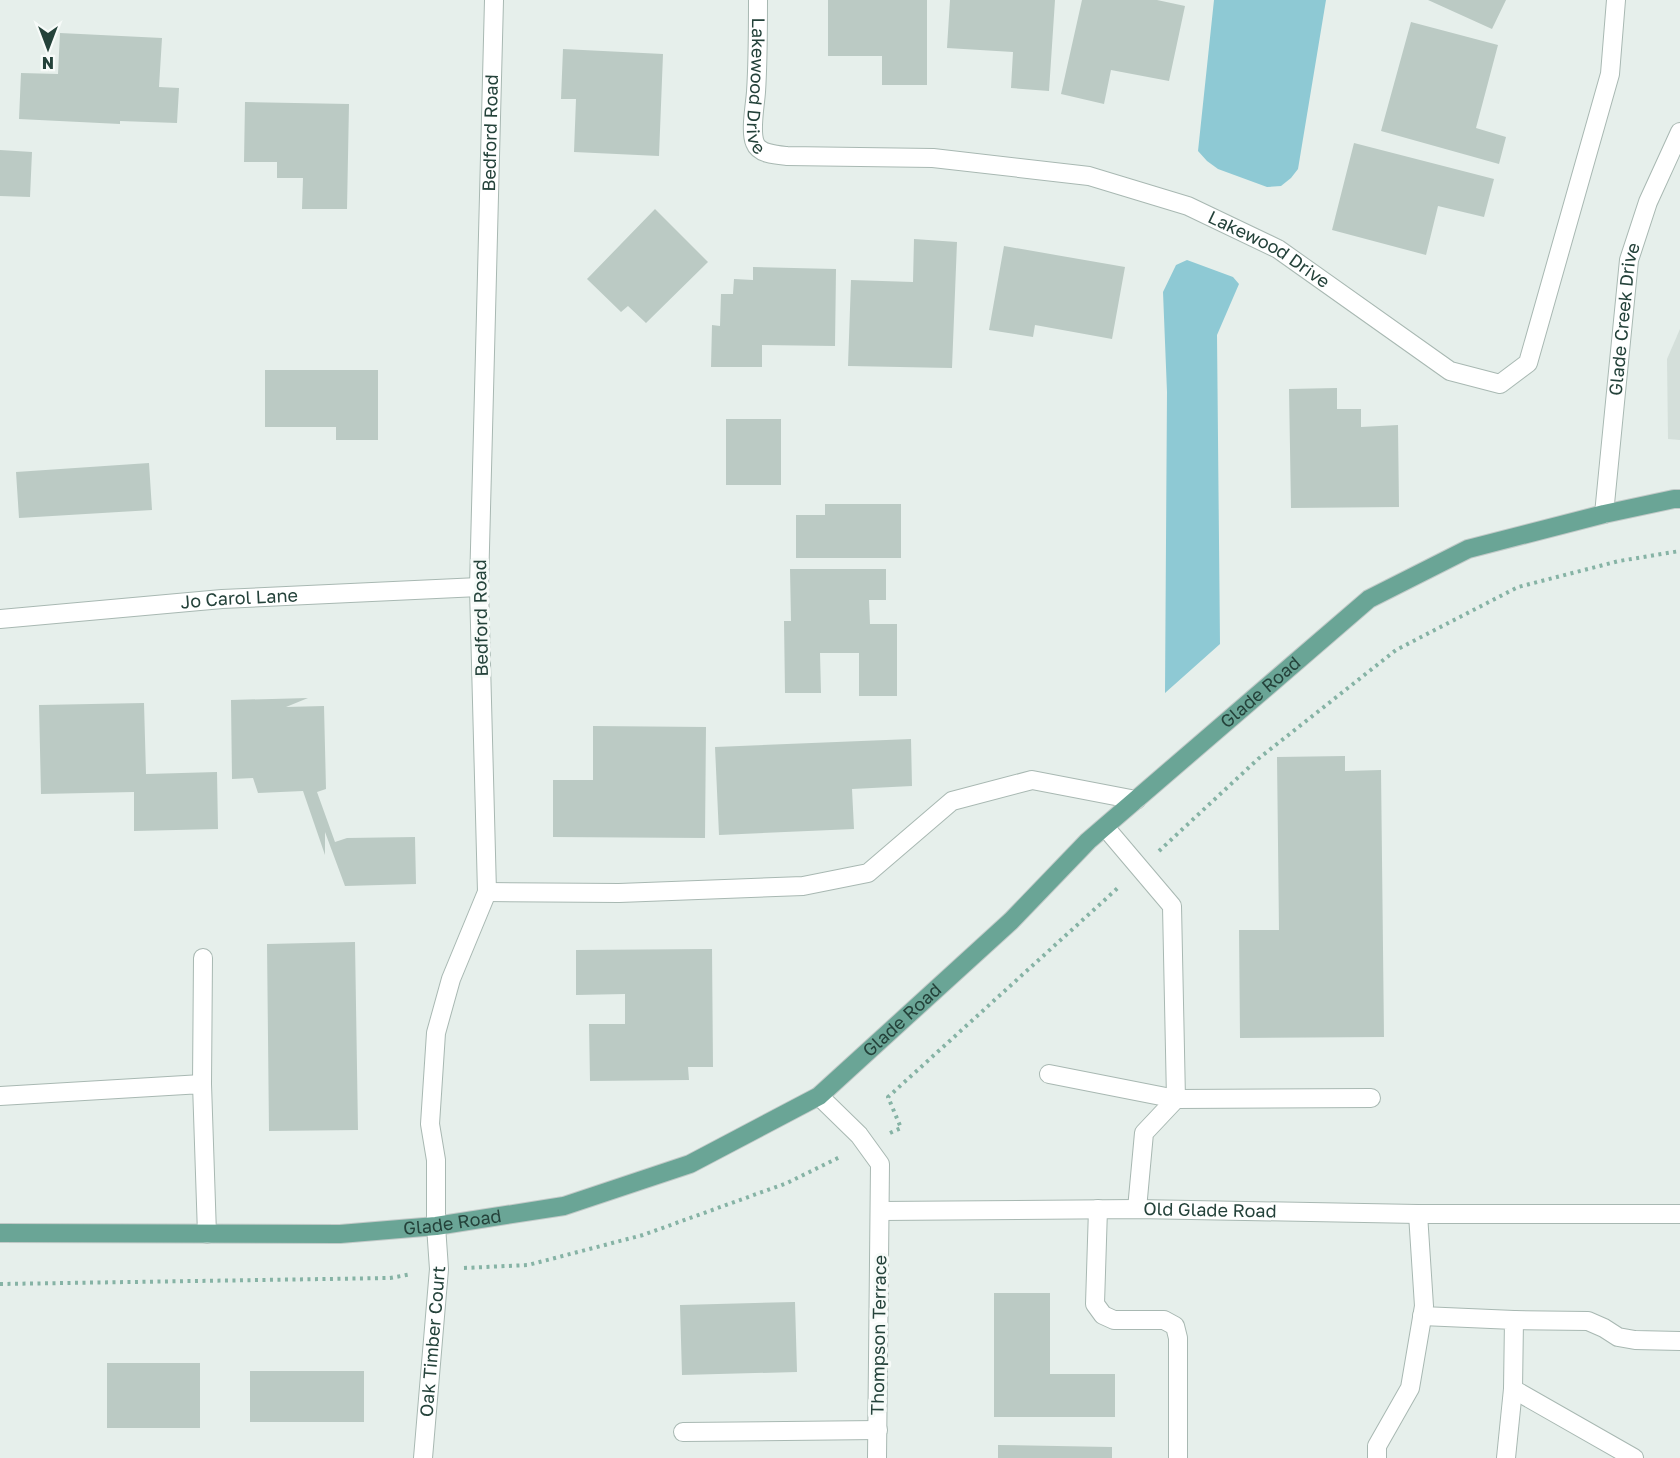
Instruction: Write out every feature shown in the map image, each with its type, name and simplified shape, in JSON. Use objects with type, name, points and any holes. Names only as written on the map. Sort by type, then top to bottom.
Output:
[{"type":"main road","name":"Glade Road","points":[[0,1233],[340,1234],[436,1226],[564,1206],[690,1164],[819,1096],[1011,921],[1088,841],[1369,599],[1468,549],[1604,514],[1674,499],[1680,500]]},
{"type":"street","name":"Bedford Road","points":[[436,1226],[436,1160],[430,1124],[436,1032],[451,979],[487,892],[479,588],[494,0]]},
{"type":"street","name":"Lakewood Drive","points":[[758,0],[753,129],[754,141],[758,148],[772,155],[933,158],[1089,176],[1188,206],[1278,249],[1450,371],[1500,384],[1528,363],[1610,75],[1616,0]]},
{"type":"street","name":"Glade Creek Drive","points":[[1604,514],[1629,260],[1648,202],[1680,132]]},
{"type":"street","name":"Jo Carol Lane","points":[[0,620],[222,599],[479,588]]},
{"type":"street","points":[[487,892],[619,892],[803,886],[868,873],[952,801],[1032,780],[1137,800]]},
{"type":"street","points":[[1105,827],[1172,906],[1176,1099],[1144,1133],[1137,1209]]},
{"type":"street","points":[[203,958],[202,1084],[207,1234]]},
{"type":"street","points":[[1049,1074],[1176,1099],[1371,1098]]},
{"type":"street","points":[[0,1096],[202,1084]]},
{"type":"street","points":[[819,1096],[859,1135],[880,1164],[880,1211]]},
{"type":"street","points":[[1098,1209],[1095,1304],[1103,1315],[1114,1320],[1164,1320],[1175,1326],[1178,1338],[1178,1458]]},
{"type":"street","name":"Old Glade Road","points":[[880,1211],[1137,1209],[1418,1214],[1680,1214]]},
{"type":"street","name":"Thompson Terrace","points":[[878,1458],[880,1211]]},
{"type":"street","points":[[1377,1458],[1377,1446],[1410,1388],[1424,1306],[1418,1214]]},
{"type":"street","name":"Oak Timber Court","points":[[423,1458],[438,1280],[436,1226]]},
{"type":"street","points":[[1422,1316],[1588,1321],[1618,1337],[1635,1340],[1680,1341]]},
{"type":"street","points":[[1506,1458],[1513,1389],[1514,1320]]},
{"type":"street","points":[[1513,1389],[1634,1458]]},
{"type":"street","points":[[683,1432],[878,1431]]},
{"type":"shaded area","points":[[1680,329],[1680,440],[1668,439],[1667,359]]},
{"type":"water","points":[[1214,0],[1326,0],[1298,169],[1281,186],[1267,187],[1218,169],[1198,151]]},
{"type":"water","points":[[1187,260],[1233,277],[1239,284],[1217,335],[1220,644],[1165,693],[1167,392],[1163,292],[1176,265]]},
{"type":"building","points":[[828,0],[927,0],[927,85],[882,85],[882,56],[828,56]]},
{"type":"building","points":[[950,0],[1055,0],[1049,91],[1011,88],[1013,52],[947,48]]},
{"type":"building","points":[[1082,0],[1157,0],[1185,6],[1169,81],[1111,70],[1104,104],[1061,94]]},
{"type":"building","points":[[1428,0],[1506,0],[1492,29]]},
{"type":"building","points":[[1411,22],[1498,45],[1476,128],[1506,137],[1499,164],[1381,131]]},
{"type":"building","points":[[60,33],[162,38],[159,87],[179,88],[177,123],[120,121],[120,124],[19,119],[21,73],[58,74]]},
{"type":"building","points":[[563,49],[663,54],[659,156],[574,152],[576,99],[561,99]]},
{"type":"building","points":[[245,102],[349,104],[347,209],[302,209],[303,178],[277,178],[277,162],[244,162]]},
{"type":"building","points":[[1354,143],[1494,179],[1484,217],[1438,206],[1426,255],[1332,230]]},
{"type":"building","points":[[0,150],[32,152],[30,197],[0,196]]},
{"type":"building","points":[[655,209],[708,262],[646,323],[628,306],[621,312],[587,279]]},
{"type":"building","points":[[914,239],[957,242],[952,368],[848,366],[851,280],[913,282]]},
{"type":"building","points":[[1004,246],[1125,267],[1112,339],[1035,325],[1033,337],[989,330]]},
{"type":"building","points":[[753,267],[836,269],[835,346],[762,345],[762,367],[711,367],[712,325],[720,326],[721,294],[733,294],[734,279],[753,280]]},
{"type":"building","points":[[265,370],[378,370],[378,440],[336,440],[336,427],[265,427]]},
{"type":"building","points":[[1337,388],[1337,409],[1361,409],[1361,427],[1398,425],[1399,507],[1291,508],[1289,389]]},
{"type":"building","points":[[726,419],[781,419],[781,485],[726,485]]},
{"type":"building","points":[[149,463],[152,510],[19,518],[16,472]]},
{"type":"building","points":[[825,504],[901,504],[901,558],[796,558],[796,515],[825,515]]},
{"type":"building","points":[[790,569],[886,569],[886,600],[869,600],[870,624],[897,624],[897,696],[859,696],[859,653],[820,653],[821,693],[785,693],[784,621],[791,621]]},
{"type":"building","points":[[308,698],[286,707],[324,706],[326,789],[317,792],[335,842],[347,838],[415,837],[416,884],[345,886],[325,832],[325,855],[303,791],[258,793],[253,778],[232,779],[231,700]]},
{"type":"building","points":[[144,703],[146,774],[217,772],[218,829],[134,831],[134,792],[41,794],[39,705]]},
{"type":"building","points":[[593,726],[706,727],[705,838],[553,837],[553,780],[593,780]]},
{"type":"building","points":[[911,739],[912,786],[852,789],[854,829],[719,835],[715,747]]},
{"type":"building","points":[[1345,756],[1345,771],[1381,770],[1384,1037],[1240,1038],[1239,930],[1279,930],[1277,757]]},
{"type":"building","points":[[355,942],[358,1130],[269,1131],[267,944]]},
{"type":"building","points":[[712,949],[713,1067],[688,1067],[689,1080],[590,1081],[589,1024],[625,1024],[625,994],[576,995],[576,950]]},
{"type":"building","points":[[994,1293],[1050,1293],[1050,1374],[1115,1374],[1115,1417],[994,1417]]},
{"type":"building","points":[[795,1302],[797,1372],[682,1375],[680,1305]]},
{"type":"building","points":[[107,1363],[200,1363],[200,1428],[107,1428]]},
{"type":"building","points":[[250,1371],[364,1371],[364,1422],[250,1422]]},
{"type":"building","points":[[998,1445],[1112,1447],[1112,1458],[998,1458]]}]
